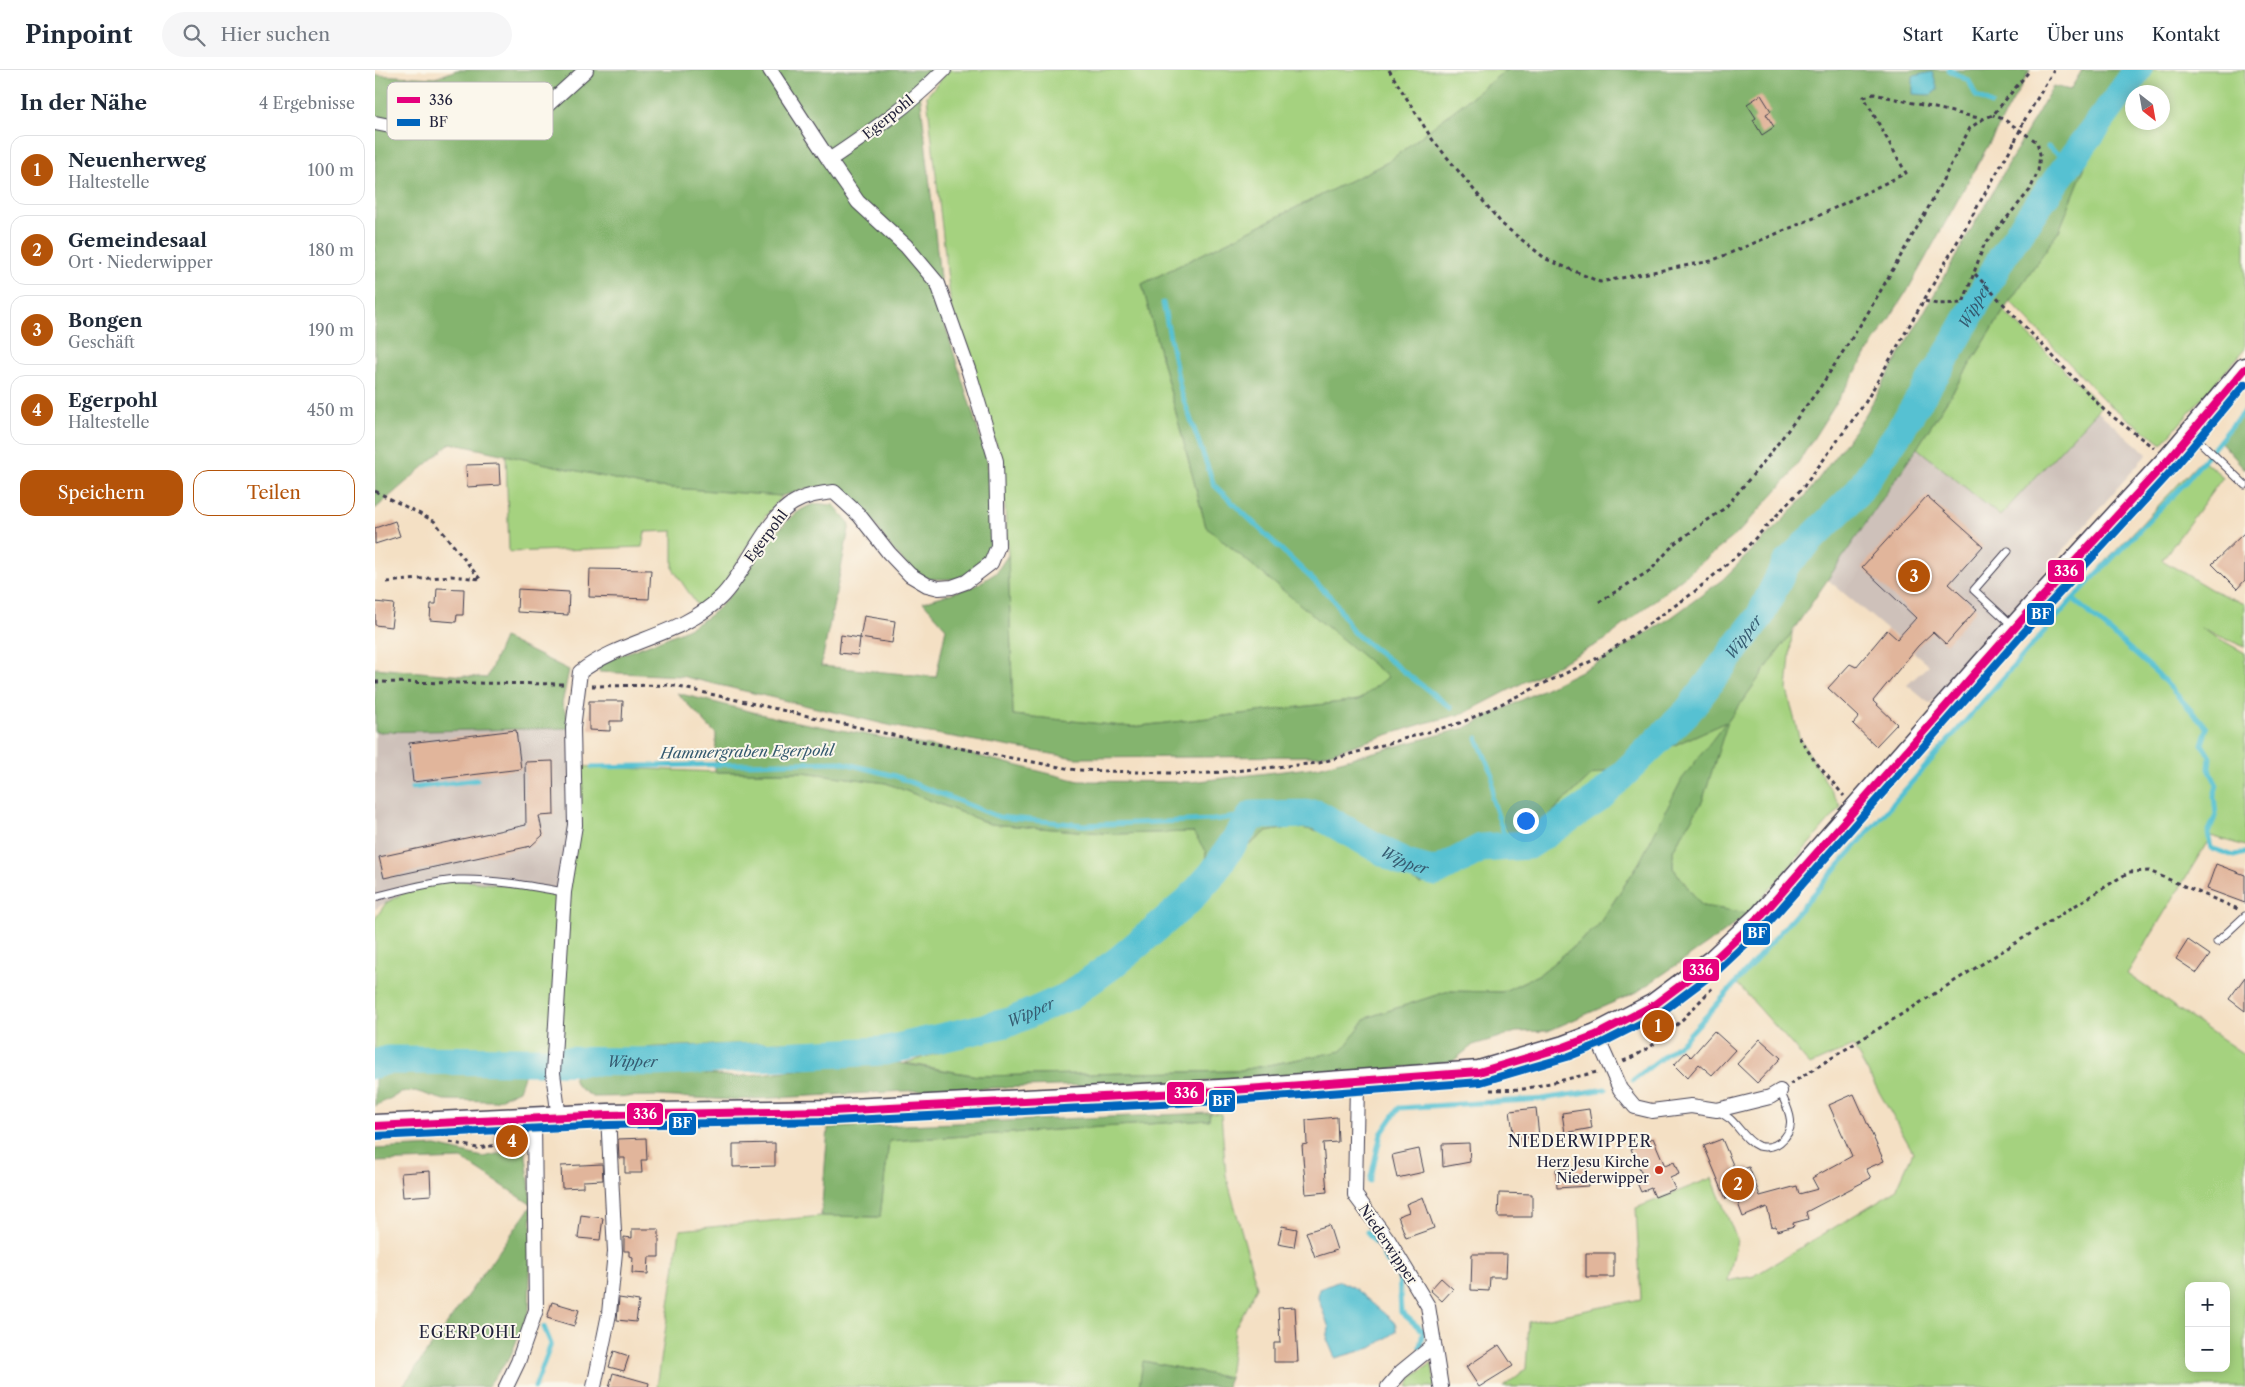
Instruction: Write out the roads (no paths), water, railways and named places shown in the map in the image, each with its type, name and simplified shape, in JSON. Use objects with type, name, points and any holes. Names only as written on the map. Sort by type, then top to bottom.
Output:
[{"type":"main road","points":[[375,1126],[534,1129],[559,1118],[608,1115],[832,1111],[1357,1082],[1479,1072],[1564,1047],[1595,1035],[1654,1006],[1713,961],[1762,914],[2015,628],[2169,459],[2197,438],[2245,369]]},
{"type":"street","points":[[553,100],[586,70]]},
{"type":"street","name":"Egerpohl","points":[[559,1118],[553,1073],[564,892],[575,825],[573,728],[580,672],[614,651],[700,616],[723,596],[775,522],[792,503],[815,494],[833,492],[859,515],[889,553],[910,575],[927,585],[939,588],[952,587],[966,582],[991,563],[998,546],[997,461],[969,372],[938,284],[906,246],[858,202],[770,70]]},
{"type":"street","name":"Egerpohl","points":[[829,160],[865,136],[929,85],[943,70]]},
{"type":"street","points":[[1595,1035],[1620,1089],[1635,1107],[1652,1111],[1691,1106],[1717,1110],[1770,1097],[1780,1091]]},
{"type":"street","name":"Niederwipper","points":[[1357,1082],[1355,1195],[1389,1241],[1428,1306],[1441,1387]]},
{"type":"street","points":[[595,1387],[609,1314],[615,1252],[608,1115]]},
{"type":"street","points":[[505,1387],[518,1362],[536,1310],[534,1129]]},
{"type":"street","points":[[1388,1387],[1401,1372],[1434,1345]]},
{"type":"lane","points":[[2197,438],[2245,486]]},
{"type":"lane","points":[[2008,551],[1973,590],[2015,628]]},
{"type":"lane","points":[[375,897],[415,886],[458,880],[519,884],[564,892]]},
{"type":"lane","points":[[2217,942],[2245,914]]},
{"type":"lane","points":[[1717,1110],[1729,1119],[1750,1141],[1757,1146],[1769,1148],[1778,1144],[1789,1134],[1792,1123],[1780,1091]]},
{"type":"water","points":[[1932,72],[1938,89],[1931,95],[1913,94],[1913,76]]},
{"type":"water","points":[[1340,1281],[1353,1287],[1393,1321],[1396,1325],[1396,1332],[1371,1348],[1335,1358],[1327,1339],[1329,1328],[1318,1298],[1319,1289]]},
{"type":"waterway","points":[[1949,70],[1969,81],[1976,96],[1991,104]]},
{"type":"waterway","name":"Wipper","points":[[375,1064],[387,1060],[655,1062],[884,1051],[1010,1022],[1069,996],[1119,960],[1188,901],[1213,873],[1252,815],[1317,814],[1406,864],[1436,872],[1481,848],[1529,845],[1598,799],[1688,711],[1760,616],[1786,564],[1857,493],[1899,432],[1949,352],[2001,259],[2030,216],[2138,70]]},
{"type":"waterway","points":[[2048,147],[2070,162]]},
{"type":"waterway","points":[[1163,303],[1181,392],[1214,485],[1334,600],[1353,632],[1451,708]]},
{"type":"waterway","points":[[1633,1080],[1683,1041],[1712,1010],[2070,602],[2183,485],[2245,410]]},
{"type":"waterway","points":[[2073,599],[2157,673],[2207,728],[2202,744],[2210,757],[2209,769],[2217,785],[2214,796],[2216,815],[2208,833],[2211,848],[2234,856],[2245,853]]},
{"type":"waterway","points":[[1477,738],[1493,776],[1492,798],[1508,846]]},
{"type":"waterway","name":"Hammergraben Egerpohl","points":[[592,767],[840,762],[895,776],[999,817],[1083,825],[1213,820],[1252,815]]},
{"type":"waterway","name":"Hammergraben Egerpohl","points":[[412,788],[477,780]]},
{"type":"waterway","points":[[1370,1181],[1381,1134],[1399,1108],[1542,1099],[1606,1089]]},
{"type":"waterway","points":[[1367,1232],[1383,1251],[1384,1258],[1399,1275],[1401,1312],[1423,1331],[1420,1347]]},
{"type":"waterway","points":[[535,1387],[551,1344],[544,1327]]},
{"type":"place","name":"Bongen","points":[[1914,576]]},
{"type":"place","name":"Neuenherweg","points":[[1658,1026]]},
{"type":"place","name":"Egerpohl","points":[[512,1141]]},
{"type":"place","name":"Herz Jesu Kirche Niederwipper","points":[[1659,1170]]},
{"type":"place","name":"Gemeindesaal","points":[[1738,1184]]},
{"type":"district","name":"NIEDERWIPPER","points":[[1580,1141]]},
{"type":"district","name":"EGERPOHL","points":[[470,1332]]}]
